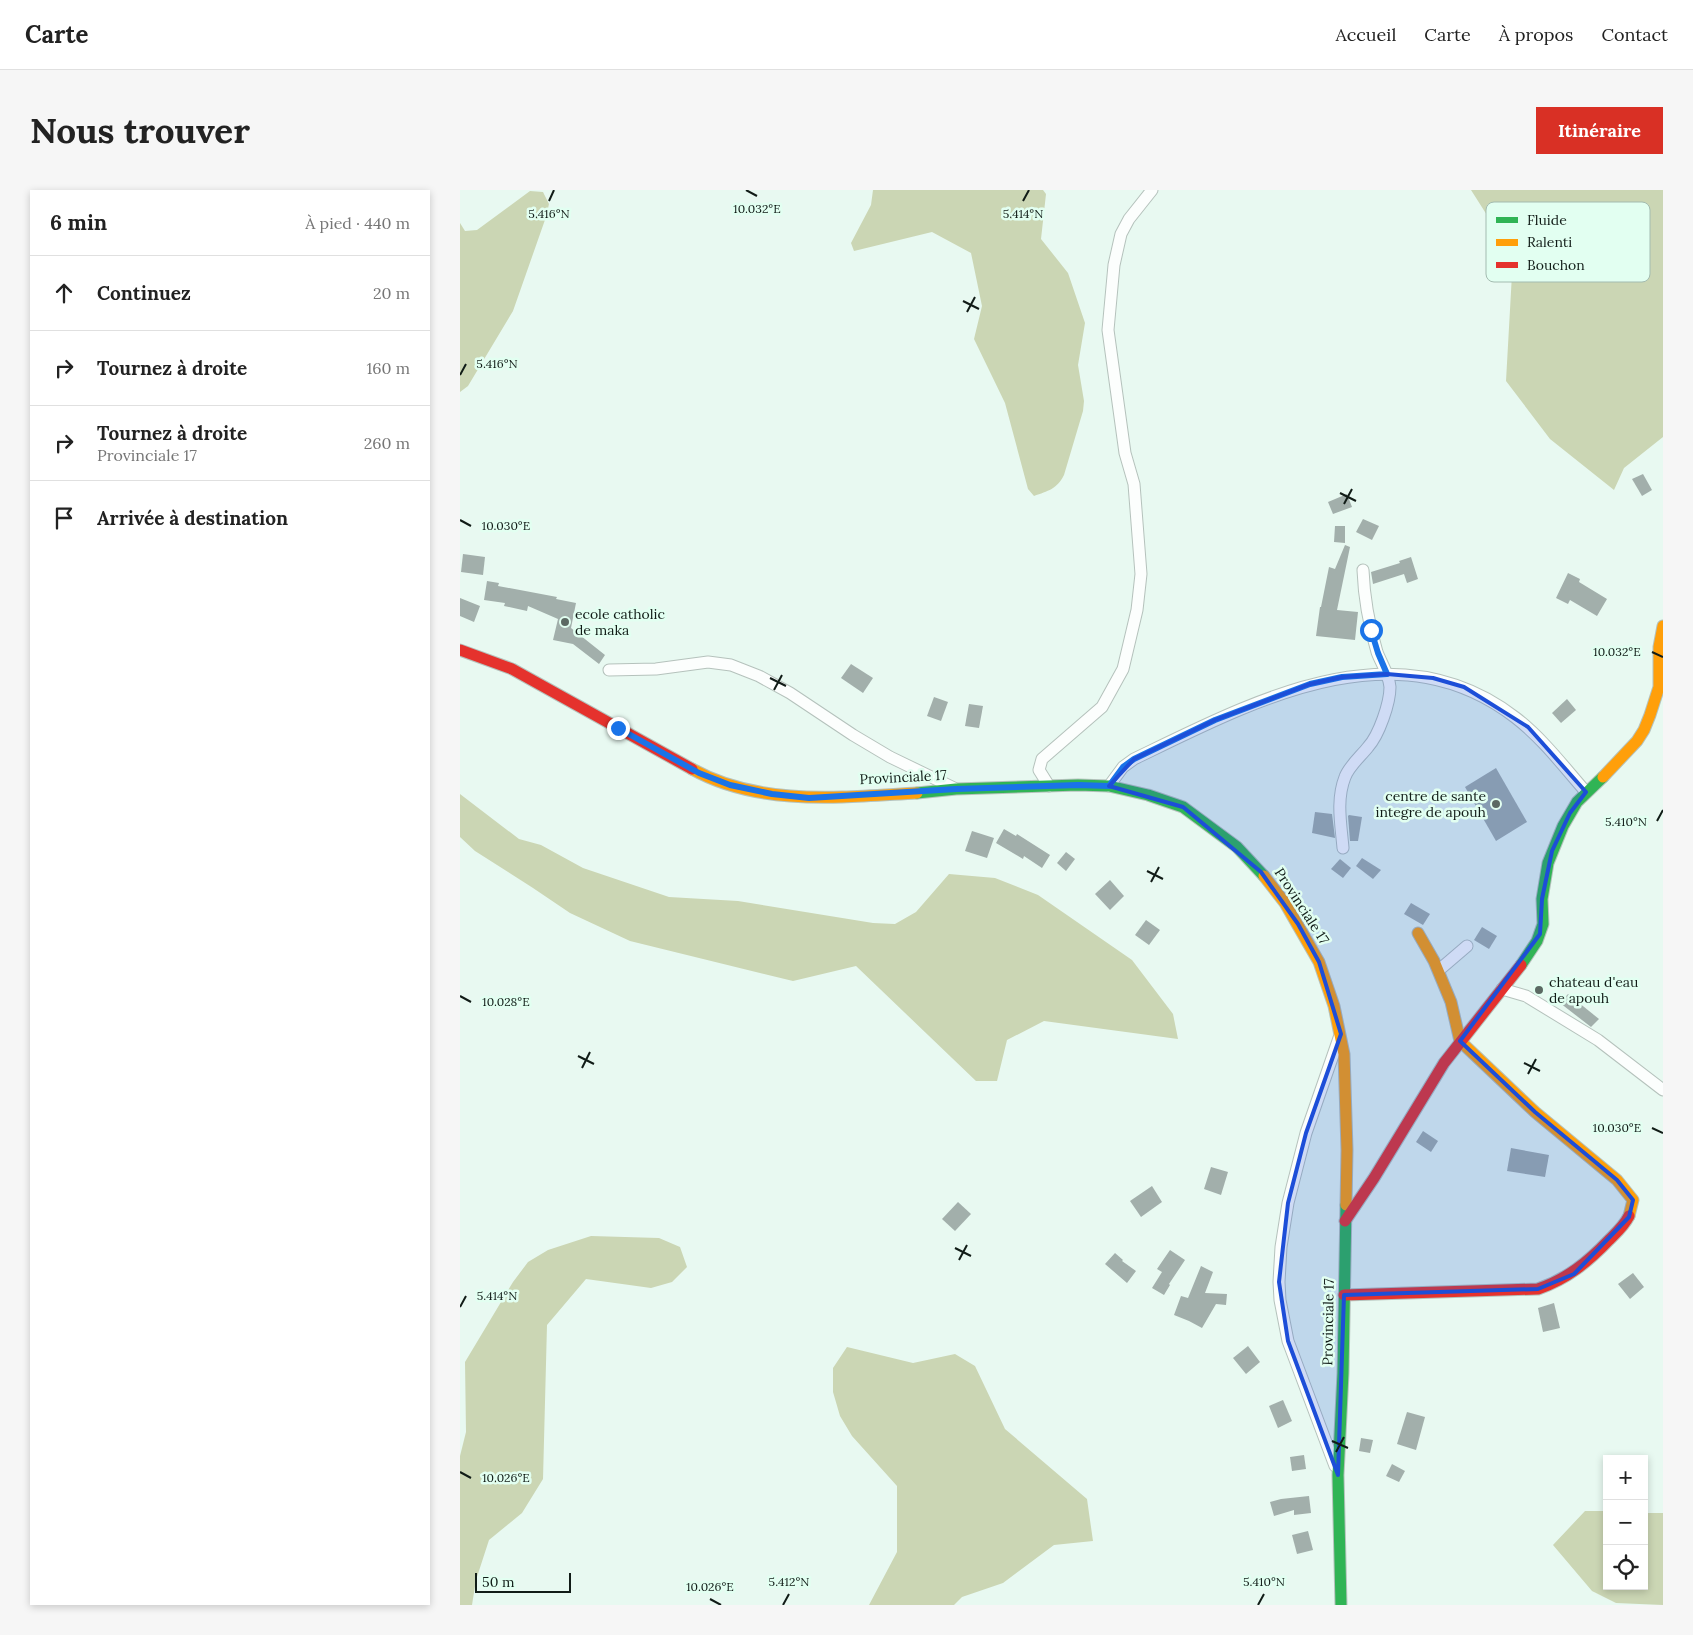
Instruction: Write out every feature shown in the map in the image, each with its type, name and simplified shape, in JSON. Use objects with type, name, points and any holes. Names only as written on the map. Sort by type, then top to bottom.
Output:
[{"type":"main road","points":[[1345,1222],[1444,1064],[1502,989],[1540,934],[1543,924],[1542,899],[1552,851],[1570,813],[1586,792],[1626,754],[1644,730],[1655,703],[1659,687],[1659,647],[1663,626]]},
{"type":"main road","name":"Provinciale 17","points":[[460,650],[512,670],[699,773],[730,785],[772,794],[809,798],[956,789],[1109,786],[1148,795],[1183,807],[1237,847],[1261,872],[1285,903],[1319,962],[1341,1034],[1346,1075],[1344,1295],[1338,1475],[1341,1605]]},
{"type":"main road","points":[[1344,1295],[1538,1289],[1561,1281],[1585,1265],[1625,1225],[1633,1200],[1617,1180],[1535,1112],[1460,1041],[1451,1002],[1439,970],[1418,933]]},
{"type":"street","points":[[1049,786],[1039,770],[1042,759],[1102,707],[1123,668],[1137,610],[1141,574],[1134,484],[1125,453],[1108,330],[1114,265],[1121,234],[1129,219],[1152,190]]},
{"type":"street","points":[[1342,848],[1339,796],[1345,775],[1370,746],[1378,732],[1390,688],[1387,674],[1371,630],[1364,595],[1363,570]]},
{"type":"street","points":[[609,670],[656,669],[708,662],[731,665],[759,676],[790,693],[853,735],[956,789]]},
{"type":"street","points":[[1109,786],[1123,767],[1134,759],[1215,720],[1310,684],[1342,677],[1387,674],[1433,678],[1464,687],[1503,709],[1528,727],[1586,792]]},
{"type":"street","points":[[1439,970],[1467,946]]},
{"type":"street","points":[[1502,989],[1526,996],[1598,1040],[1663,1090]]},
{"type":"street","points":[[1338,1475],[1288,1341],[1280,1300],[1279,1282],[1280,1248],[1288,1203],[1306,1133],[1341,1034]]},
{"type":"highlighted area","points":[[1387,674],[1433,678],[1464,687],[1528,727],[1586,792],[1570,813],[1552,851],[1542,899],[1540,934],[1460,1041],[1535,1112],[1617,1180],[1633,1200],[1629,1217],[1574,1274],[1538,1289],[1344,1295],[1338,1475],[1288,1341],[1279,1282],[1288,1203],[1306,1133],[1341,1034],[1319,962],[1298,924],[1261,872],[1183,807],[1109,786],[1134,759],[1215,720],[1310,684],[1342,677]]},
{"type":"green space","points":[[873,190],[1043,190],[1046,194],[1041,239],[1068,273],[1085,323],[1078,365],[1084,401],[1083,411],[1064,475],[1052,489],[1034,496],[1028,489],[1005,403],[974,339],[982,306],[971,253],[932,232],[854,251],[851,243],[871,205]]},
{"type":"green space","points":[[1471,190],[1663,190],[1663,437],[1624,468],[1614,490],[1550,439],[1506,381],[1512,282],[1650,282],[1650,202],[1486,202],[1486,214]]},
{"type":"green space","points":[[530,191],[543,192],[549,204],[546,217],[513,311],[468,386],[460,392],[460,223],[465,231],[477,230]]},
{"type":"green space","points":[[460,794],[519,839],[541,845],[583,868],[669,897],[738,901],[873,923],[895,924],[916,912],[949,874],[995,878],[1038,895],[1132,960],[1173,1014],[1178,1039],[1044,1021],[1007,1040],[997,1081],[976,1081],[856,966],[793,981],[630,941],[570,913],[475,851],[460,837]]},
{"type":"green space","points":[[591,1236],[659,1238],[680,1247],[687,1267],[672,1282],[651,1288],[586,1279],[547,1325],[543,1479],[522,1513],[489,1540],[476,1580],[472,1605],[460,1605],[460,1456],[466,1432],[465,1362],[513,1282],[528,1262],[548,1250]]},
{"type":"green space","points":[[847,1347],[913,1363],[955,1354],[975,1366],[1005,1429],[1087,1499],[1093,1541],[1054,1545],[1003,1583],[962,1597],[954,1605],[869,1605],[897,1552],[897,1486],[852,1436],[840,1416],[833,1392],[833,1368]]},
{"type":"green space","points":[[1585,1511],[1603,1511],[1603,1590],[1648,1590],[1648,1513],[1663,1513],[1663,1605],[1616,1603],[1592,1591],[1553,1545]]},
{"type":"building","points":[[1643,474],[1652,490],[1642,496],[1632,479]]},
{"type":"building","points":[[1347,494],[1352,507],[1333,514],[1328,502]]},
{"type":"building","points":[[1363,519],[1379,526],[1372,540],[1356,532]]},
{"type":"building","points":[[1335,526],[1345,526],[1345,543],[1334,542]]},
{"type":"building","points":[[1345,545],[1350,547],[1337,610],[1358,612],[1355,640],[1316,636],[1329,567],[1335,569]]},
{"type":"building","points":[[463,554],[485,557],[483,575],[461,572]]},
{"type":"building","points":[[1411,557],[1418,579],[1407,583],[1404,574],[1373,584],[1371,572],[1400,563],[1399,561]]},
{"type":"building","points":[[1568,573],[1580,579],[1579,582],[1607,599],[1597,616],[1570,600],[1568,604],[1556,598]]},
{"type":"building","points":[[487,581],[499,583],[498,586],[557,597],[556,599],[576,603],[571,628],[605,655],[599,664],[573,644],[553,640],[558,619],[528,606],[527,611],[504,606],[505,603],[484,600]]},
{"type":"building","points":[[460,598],[480,606],[474,622],[460,616]]},
{"type":"building","points":[[851,664],[873,678],[863,693],[841,678]]},
{"type":"building","points":[[934,697],[948,702],[941,721],[927,716]]},
{"type":"building","points":[[1567,699],[1576,710],[1561,723],[1552,713]]},
{"type":"building","points":[[969,704],[983,706],[979,728],[965,726]]},
{"type":"building","name":"centre de sante integre de apouh","points":[[1496,768],[1527,822],[1496,841],[1465,787]]},
{"type":"building","points":[[1315,812],[1332,814],[1335,838],[1312,833]]},
{"type":"building","points":[[1349,815],[1362,817],[1358,841],[1350,841]]},
{"type":"building","points":[[1004,829],[1016,836],[1017,834],[1050,855],[1042,868],[1024,856],[1023,859],[996,843]]},
{"type":"building","points":[[972,831],[994,838],[987,858],[965,851]]},
{"type":"building","points":[[1066,852],[1075,859],[1066,871],[1057,863]]},
{"type":"building","points":[[1362,858],[1381,870],[1373,879],[1356,866]]},
{"type":"building","points":[[1340,859],[1351,868],[1343,878],[1331,869]]},
{"type":"building","points":[[1110,880],[1124,896],[1110,910],[1095,894]]},
{"type":"building","points":[[1411,903],[1430,914],[1423,925],[1404,914]]},
{"type":"building","points":[[1146,920],[1160,930],[1149,945],[1135,935]]},
{"type":"building","points":[[1482,927],[1497,936],[1489,949],[1474,940]]},
{"type":"building","points":[[1568,994],[1599,1019],[1591,1027],[1560,1003]]},
{"type":"building","points":[[1423,1131],[1438,1141],[1431,1152],[1416,1142]]},
{"type":"building","points":[[1511,1148],[1549,1155],[1545,1177],[1507,1171]]},
{"type":"building","points":[[1211,1167],[1228,1172],[1221,1195],[1204,1189]]},
{"type":"building","points":[[1152,1186],[1162,1202],[1141,1217],[1130,1201]]},
{"type":"building","points":[[958,1202],[971,1214],[955,1231],[942,1219]]},
{"type":"building","points":[[1170,1250],[1185,1260],[1164,1295],[1152,1288],[1162,1272],[1157,1269]]},
{"type":"building","points":[[1115,1253],[1122,1261],[1136,1271],[1127,1283],[1105,1264]]},
{"type":"building","points":[[1201,1266],[1213,1272],[1205,1293],[1227,1294],[1226,1305],[1216,1304],[1202,1328],[1174,1315],[1181,1296],[1188,1298]]},
{"type":"building","points":[[1633,1273],[1644,1287],[1630,1299],[1618,1284]]},
{"type":"building","points":[[1554,1303],[1560,1328],[1543,1332],[1538,1308]]},
{"type":"building","points":[[1248,1346],[1260,1362],[1246,1374],[1233,1358]]},
{"type":"building","points":[[1283,1400],[1292,1421],[1278,1428],[1269,1406]]},
{"type":"building","points":[[1407,1412],[1425,1417],[1416,1450],[1397,1444]]},
{"type":"building","points":[[1361,1438],[1373,1440],[1370,1453],[1359,1451]]},
{"type":"building","points":[[1304,1455],[1306,1469],[1292,1471],[1290,1457]]},
{"type":"building","points":[[1392,1464],[1405,1471],[1399,1482],[1386,1476]]},
{"type":"building","points":[[1309,1496],[1311,1513],[1294,1515],[1294,1510],[1274,1516],[1270,1502]]},
{"type":"building","points":[[1308,1531],[1313,1550],[1297,1554],[1292,1535]]},
{"type":"traffic: fast","points":[[1521,965],[1537,941],[1543,924],[1542,899],[1548,863],[1563,826],[1577,802],[1603,777]]},
{"type":"traffic: fast","points":[[917,793],[956,789],[1078,785],[1109,786],[1148,795],[1183,807],[1237,847],[1264,876]]},
{"type":"traffic: fast","points":[[1341,1605],[1338,1475],[1343,1373],[1346,1205]]},
{"type":"traffic: slow","points":[[1603,777],[1637,741],[1650,715],[1659,687],[1659,647],[1663,626]]},
{"type":"traffic: slow","points":[[692,769],[718,781],[745,789],[802,797],[917,793]]},
{"type":"traffic: slow","points":[[1264,876],[1285,903],[1319,962],[1334,1006],[1344,1054],[1347,1150],[1346,1205]]},
{"type":"traffic: slow","points":[[1418,933],[1434,961],[1451,1002],[1460,1041],[1535,1112],[1617,1180],[1633,1200],[1629,1216]]},
{"type":"traffic: jam","points":[[460,650],[512,669],[692,769]]},
{"type":"traffic: jam","points":[[1345,1221],[1374,1178],[1444,1063],[1521,965]]},
{"type":"traffic: jam","points":[[1344,1295],[1538,1289],[1568,1275],[1585,1263],[1618,1232],[1629,1216]]},
{"type":"place","name":"ecole catholic de maka","points":[[565,622]]},
{"type":"place","name":"centre de sante integre de apouh","points":[[1496,804]]},
{"type":"place","name":"chateau d'eau de apouh","points":[[1539,990]]},
{"type":"route","points":[[618,728],[699,773],[730,785],[772,794],[809,798],[916,793],[956,789],[1078,785],[1109,786],[1123,767],[1134,759],[1215,720],[1310,684],[1342,677],[1387,674],[1371,630]]}]
